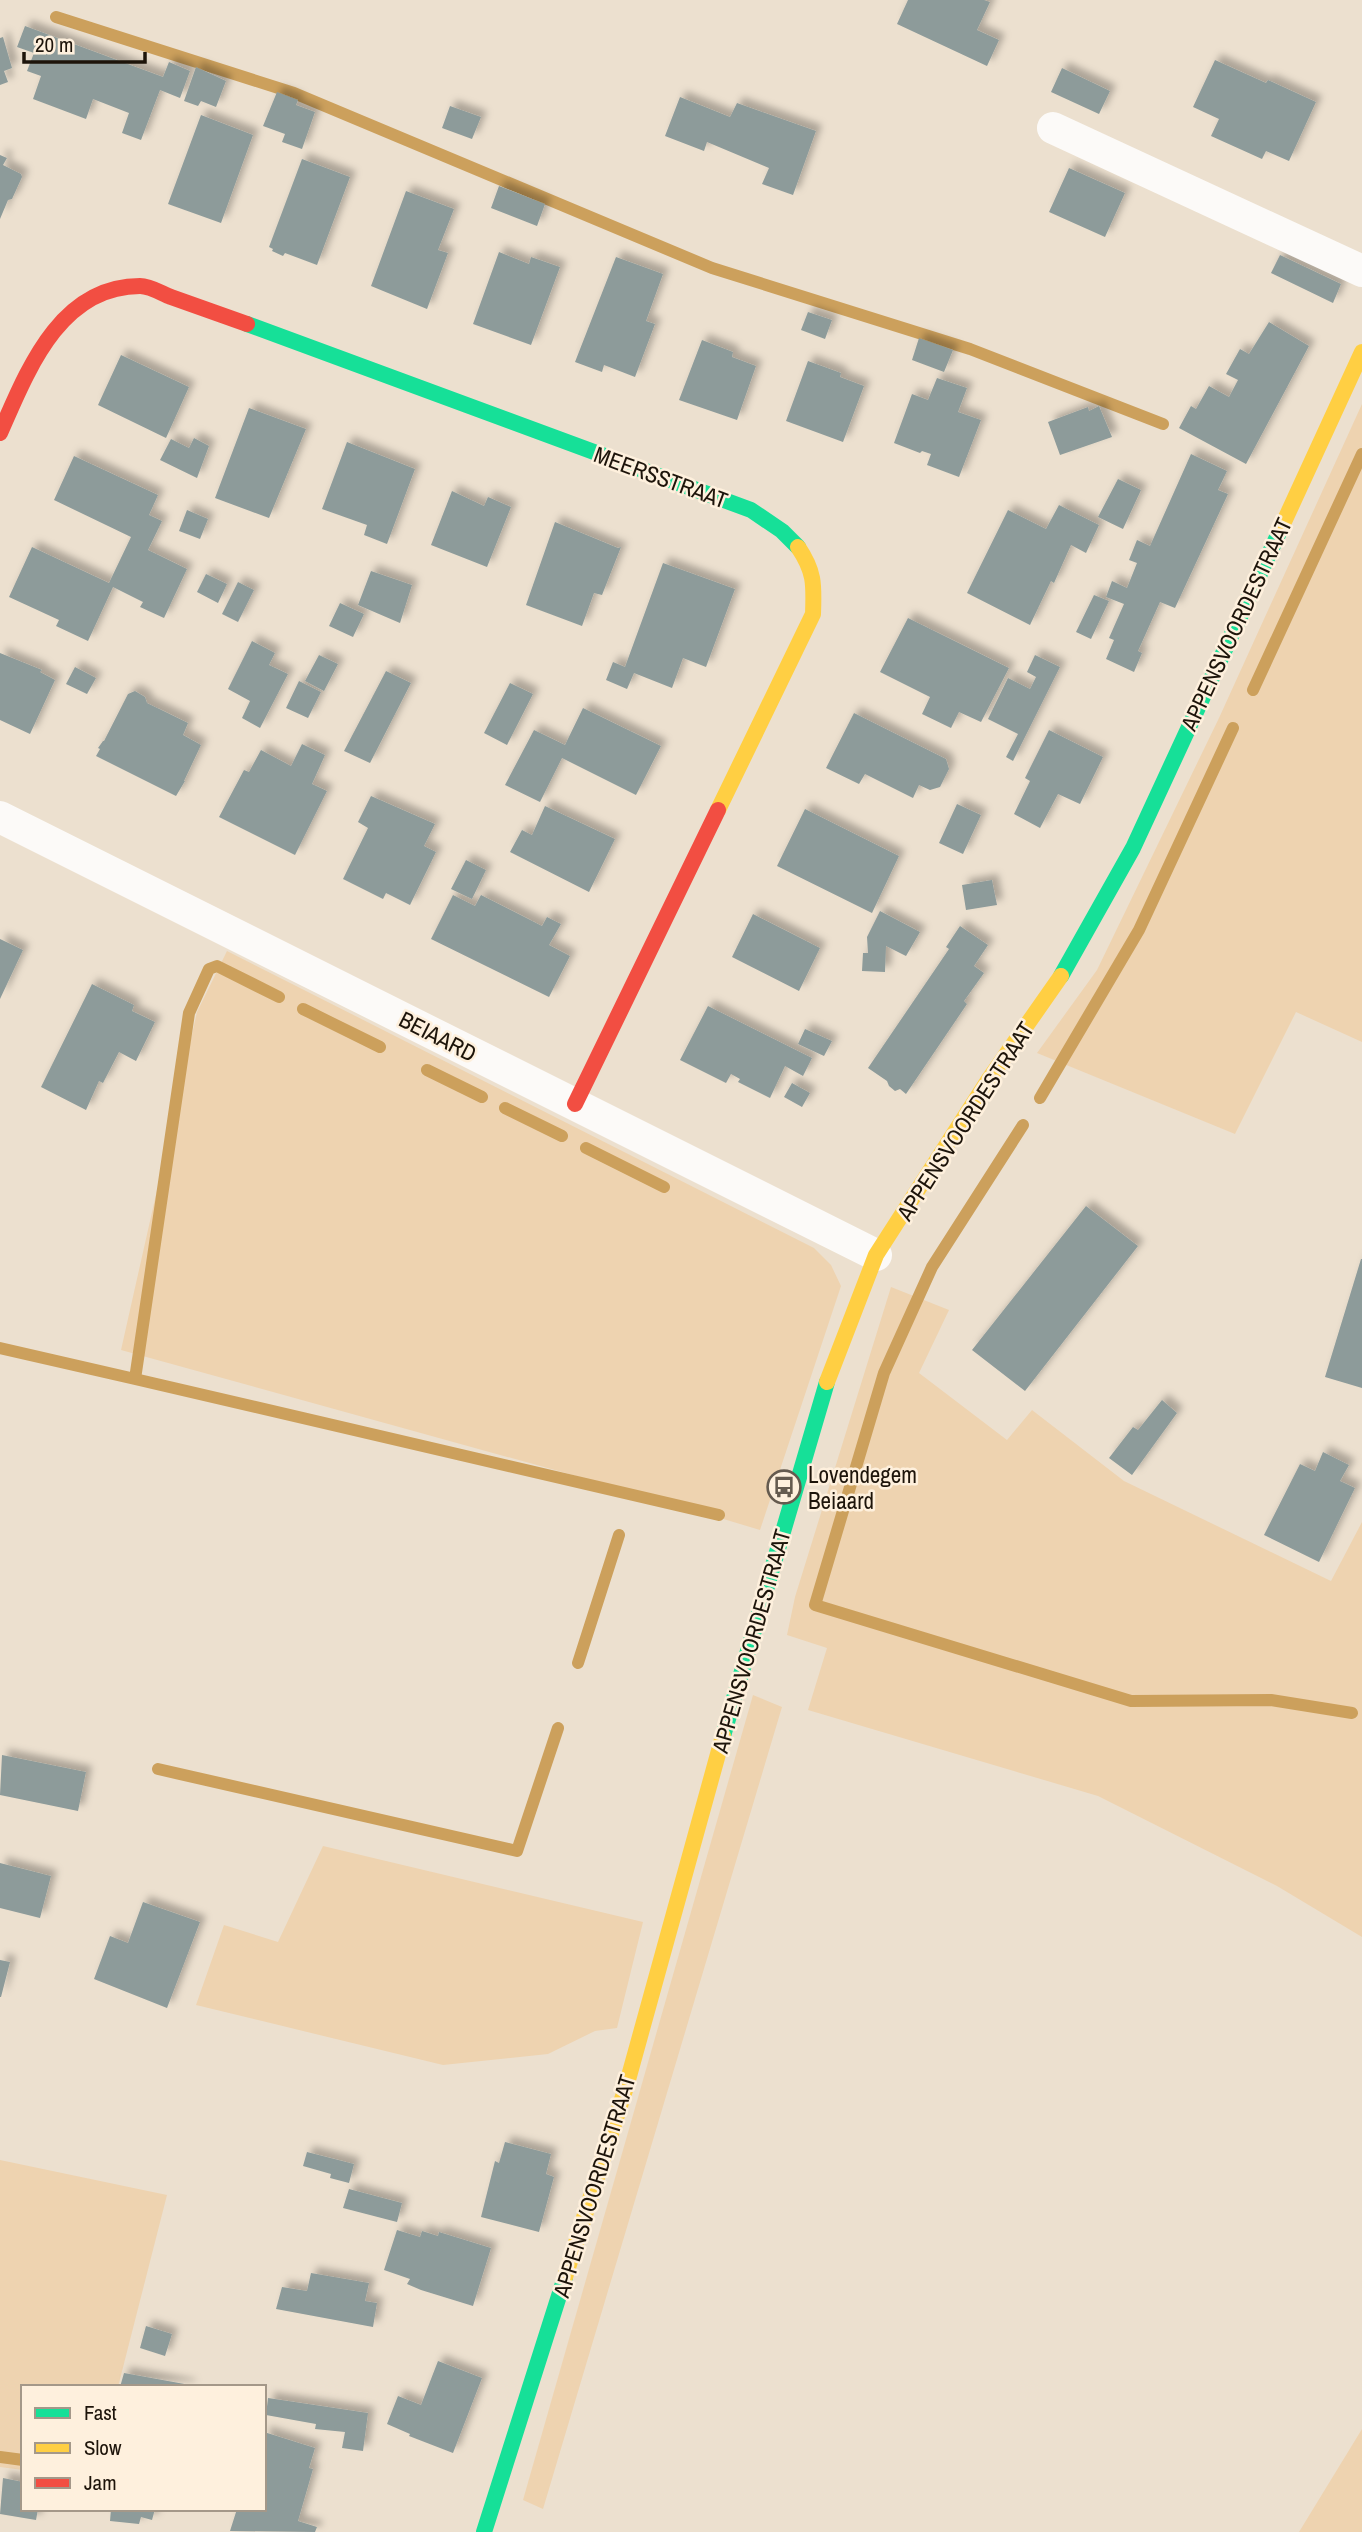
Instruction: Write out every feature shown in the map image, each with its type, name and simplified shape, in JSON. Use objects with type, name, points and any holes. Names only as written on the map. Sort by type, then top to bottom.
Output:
[{"type":"street","points":[[1053,128],[1362,271]]},
{"type":"street","name":"MEERSSTRAAT","points":[[0,433],[44,340],[71,311],[106,293],[142,286],[751,510],[780,528],[801,551],[814,582],[813,614],[575,1104]]},
{"type":"street","name":"APPENSVOORDESTRAAT","points":[[484,2532],[626,2087],[730,1710],[825,1388],[876,1255],[989,1079],[1058,981],[1133,848],[1362,352]]},
{"type":"street","name":"BEIAARD","points":[[0,817],[876,1255]]},
{"type":"shaded area","points":[[1362,404],[1362,1042],[1296,1012],[1235,1134],[1037,1053],[1097,970],[1219,718]]},
{"type":"shaded area","points":[[227,951],[814,1248],[831,1265],[841,1286],[760,1530],[627,1490],[121,1350],[197,1012]]},
{"type":"shaded area","points":[[891,1287],[949,1310],[919,1373],[1007,1440],[1032,1410],[1124,1481],[1331,1581],[1362,1522],[1362,1937],[1277,1886],[1098,1796],[808,1710],[827,1648],[787,1635],[795,1597]]},
{"type":"shaded area","points":[[753,1695],[782,1707],[543,2509],[523,2500]]},
{"type":"shaded area","points":[[323,1846],[643,1922],[617,2028],[595,2031],[548,2054],[443,2065],[196,2005],[224,1925],[278,1942]]},
{"type":"shaded area","points":[[0,2160],[167,2195],[119,2385],[21,2385],[21,2470],[0,2467]]},
{"type":"shaded area","points":[[1362,2429],[1362,2532],[1299,2532]]},
{"type":"building","points":[[908,0],[990,2],[977,30],[999,40],[987,66],[897,24]]},
{"type":"building","points":[[25,26],[163,77],[169,62],[190,71],[180,98],[160,90],[141,140],[122,133],[129,113],[93,99],[86,119],[33,99],[41,76],[27,71],[34,53],[17,47]]},
{"type":"building","points":[[3,37],[12,68],[4,71],[8,82],[0,85],[0,38]]},
{"type":"building","points":[[1215,60],[1316,102],[1289,161],[1266,151],[1262,159],[1211,136],[1219,119],[1193,107]]},
{"type":"building","points":[[196,67],[226,81],[216,107],[201,101],[198,106],[184,101]]},
{"type":"building","points":[[1062,68],[1110,91],[1099,114],[1051,92]]},
{"type":"building","points":[[277,92],[298,100],[296,105],[315,112],[302,149],[282,142],[285,134],[263,126]]},
{"type":"building","points":[[680,97],[730,117],[737,103],[816,131],[793,195],[762,184],[769,168],[707,142],[704,151],[665,136]]},
{"type":"building","points":[[450,106],[481,117],[472,139],[442,128]]},
{"type":"building","points":[[201,115],[253,135],[221,223],[168,204]]},
{"type":"building","points":[[0,155],[7,158],[3,165],[22,177],[0,219]]},
{"type":"building","points":[[302,159],[350,177],[317,265],[285,253],[283,256],[269,247]]},
{"type":"building","points":[[1069,168],[1125,193],[1105,237],[1049,212]]},
{"type":"building","points":[[499,186],[545,204],[537,226],[491,208]]},
{"type":"building","points":[[406,191],[454,209],[438,250],[448,253],[427,309],[371,286]]},
{"type":"building","points":[[499,252],[529,264],[531,257],[560,267],[531,345],[473,324]]},
{"type":"building","points":[[1280,255],[1341,284],[1333,303],[1271,273]]},
{"type":"building","points":[[616,257],[663,274],[646,321],[655,324],[635,377],[604,365],[602,372],[575,362]]},
{"type":"building","points":[[808,312],[832,320],[825,339],[801,330]]},
{"type":"building","points":[[1269,322],[1309,346],[1246,464],[1179,428],[1191,406],[1196,409],[1209,386],[1229,397],[1238,380],[1226,374],[1240,349],[1249,354]]},
{"type":"building","points":[[919,338],[953,350],[944,372],[912,360]]},
{"type":"building","points":[[702,340],[733,352],[732,357],[756,366],[737,420],[679,400]]},
{"type":"building","points":[[121,355],[189,387],[166,438],[98,405]]},
{"type":"building","points":[[808,361],[841,373],[840,377],[864,386],[843,442],[786,421]]},
{"type":"building","points":[[937,378],[967,388],[958,412],[981,420],[959,477],[927,465],[931,454],[922,451],[920,453],[894,443],[912,394],[928,400]]},
{"type":"building","points":[[1099,406],[1112,437],[1060,455],[1048,422],[1088,407],[1089,411]]},
{"type":"building","points":[[249,408],[306,429],[269,518],[215,498]]},
{"type":"building","points":[[194,438],[209,446],[197,478],[160,460],[171,439],[189,448]]},
{"type":"building","points":[[347,442],[415,469],[387,544],[364,535],[367,525],[322,509]]},
{"type":"building","points":[[1191,454],[1227,471],[1218,490],[1228,494],[1175,608],[1160,602],[1138,651],[1142,653],[1134,672],[1106,659],[1114,640],[1109,638],[1124,604],[1106,597],[1112,581],[1127,588],[1137,563],[1129,560],[1137,540],[1150,546]]},
{"type":"building","points":[[74,456],[158,495],[149,515],[162,521],[148,550],[187,569],[164,618],[140,607],[143,602],[113,587],[88,641],[56,626],[59,620],[9,597],[32,547],[109,583],[131,537],[54,500]]},
{"type":"building","points":[[1118,479],[1141,490],[1123,529],[1098,517]]},
{"type":"building","points":[[452,491],[484,506],[488,497],[511,507],[487,567],[431,545]]},
{"type":"building","points":[[1059,505],[1099,525],[1086,553],[1071,545],[1054,583],[1051,581],[1030,625],[967,593],[1008,510],[1046,529]]},
{"type":"building","points":[[187,510],[208,519],[200,539],[179,531]]},
{"type":"building","points":[[555,522],[621,547],[602,595],[594,593],[582,626],[526,605]]},
{"type":"building","points":[[663,563],[735,589],[706,667],[683,658],[672,688],[634,673],[627,689],[606,680],[613,662],[625,667]]},
{"type":"building","points":[[371,571],[412,585],[400,623],[358,605]]},
{"type":"building","points":[[206,574],[227,584],[218,603],[197,592]]},
{"type":"building","points":[[238,582],[254,590],[238,622],[222,614]]},
{"type":"building","points":[[1094,595],[1109,601],[1091,639],[1076,632]]},
{"type":"building","points":[[340,603],[364,614],[353,637],[329,626]]},
{"type":"building","points":[[908,618],[1009,668],[981,722],[959,712],[951,728],[922,714],[930,697],[880,672]]},
{"type":"building","points":[[252,641],[275,653],[269,665],[288,674],[260,728],[242,718],[250,701],[228,689]]},
{"type":"building","points":[[0,653],[42,670],[40,672],[55,680],[30,734],[0,720]]},
{"type":"building","points":[[319,655],[338,664],[324,691],[305,681]]},
{"type":"building","points":[[1035,655],[1060,667],[1013,761],[1006,757],[1018,734],[988,719],[1008,678],[1030,689],[1036,677],[1027,672]]},
{"type":"building","points":[[75,667],[96,678],[87,694],[66,684]]},
{"type":"building","points":[[386,671],[411,683],[370,763],[344,751]]},
{"type":"building","points":[[299,681],[321,692],[308,718],[286,708]]},
{"type":"building","points":[[510,683],[533,694],[507,745],[484,733]]},
{"type":"building","points":[[135,691],[145,697],[147,703],[188,723],[183,735],[201,745],[176,796],[96,756],[128,694]]},
{"type":"building","points":[[583,708],[661,746],[636,795],[562,758],[540,802],[505,785],[534,730],[565,745]]},
{"type":"building","points":[[854,713],[946,759],[949,769],[940,787],[930,790],[919,785],[913,798],[865,774],[859,784],[826,768]]},
{"type":"building","points":[[1049,730],[1103,757],[1080,804],[1058,794],[1040,828],[1014,814],[1030,781],[1025,778]]},
{"type":"building","points":[[302,744],[325,755],[312,784],[327,791],[295,855],[219,817],[244,770],[249,772],[261,750],[291,766]]},
{"type":"building","points":[[371,796],[435,824],[424,846],[436,852],[410,905],[386,893],[383,899],[343,879],[368,828],[358,822]]},
{"type":"building","points":[[957,804],[981,815],[963,854],[939,843]]},
{"type":"building","points":[[545,806],[615,839],[589,892],[510,852],[522,830],[532,835]]},
{"type":"building","points":[[805,809],[899,856],[872,913],[777,866]]},
{"type":"building","points":[[466,860],[486,870],[472,899],[451,889]]},
{"type":"building","points":[[992,880],[997,905],[966,910],[962,885]]},
{"type":"building","points":[[453,895],[475,906],[481,895],[542,926],[547,917],[561,924],[549,945],[570,956],[549,997],[431,939]]},
{"type":"building","points":[[880,911],[920,932],[906,956],[886,946],[885,972],[862,971],[863,953],[868,953],[867,937]]},
{"type":"building","points":[[753,914],[820,948],[799,991],[732,957]]},
{"type":"building","points":[[960,926],[988,945],[974,966],[984,973],[964,1001],[967,1004],[906,1094],[900,1089],[895,1091],[887,1081],[868,1068],[949,949],[946,947]]},
{"type":"building","points":[[0,939],[23,950],[0,999]]},
{"type":"building","points":[[92,984],[134,1005],[132,1011],[155,1022],[136,1061],[119,1052],[103,1083],[99,1081],[86,1110],[41,1087]]},
{"type":"building","points":[[708,1006],[812,1058],[803,1076],[785,1066],[770,1098],[738,1082],[740,1079],[731,1074],[726,1083],[680,1060]]},
{"type":"building","points":[[805,1029],[832,1041],[824,1056],[798,1044]]},
{"type":"building","points":[[792,1083],[810,1093],[802,1107],[784,1097]]},
{"type":"building","points":[[1086,1206],[1138,1246],[1025,1391],[972,1350]]},
{"type":"building","points":[[1362,1259],[1362,1388],[1325,1377]]},
{"type":"building","points":[[1162,1400],[1177,1413],[1132,1475],[1109,1458],[1133,1427],[1138,1430]]},
{"type":"building","points":[[1323,1452],[1349,1465],[1340,1481],[1355,1488],[1319,1562],[1264,1535],[1300,1464],[1315,1471]]},
{"type":"building","points":[[2,1755],[86,1772],[78,1811],[0,1795]]},
{"type":"building","points":[[0,1863],[51,1876],[40,1918],[0,1908]]},
{"type":"building","points":[[143,1902],[200,1922],[167,2008],[94,1979],[110,1936],[128,1943]]},
{"type":"building","points":[[0,1960],[10,1962],[1,1997],[0,1997]]},
{"type":"building","points":[[505,2142],[551,2154],[546,2174],[554,2177],[539,2232],[481,2217],[495,2161],[499,2163]]},
{"type":"building","points":[[307,2152],[354,2164],[349,2183],[330,2178],[331,2174],[303,2166]]},
{"type":"building","points":[[349,2189],[402,2203],[397,2222],[343,2208]]},
{"type":"building","points":[[397,2230],[420,2237],[422,2231],[438,2236],[439,2232],[491,2248],[473,2306],[421,2290],[407,2284],[410,2279],[384,2270]]},
{"type":"building","points":[[311,2273],[369,2283],[365,2301],[377,2303],[373,2327],[276,2309],[282,2287],[307,2291]]},
{"type":"building","points":[[146,2326],[172,2334],[165,2356],[140,2348]]},
{"type":"building","points":[[438,2361],[482,2378],[453,2453],[409,2436],[410,2434],[387,2424],[398,2396],[421,2405]]},
{"type":"building","points":[[124,2373],[190,2385],[121,2385]]},
{"type":"building","points":[[268,2398],[368,2413],[363,2451],[342,2448],[345,2432],[315,2429],[316,2424],[266,2415]]},
{"type":"building","points":[[266,2433],[315,2448],[309,2468],[313,2469],[298,2521],[317,2527],[315,2532],[230,2531],[236,2511],[266,2511]]},
{"type":"building","points":[[3,2478],[21,2482],[21,2511],[38,2511],[36,2520],[0,2514]]},
{"type":"building","points":[[111,2511],[154,2511],[152,2520],[141,2517],[139,2524],[110,2521]]},
{"type":"waterway","points":[[56,17],[294,93],[712,268],[970,349],[1163,424]]},
{"type":"waterway","points":[[1253,690],[1362,454]]},
{"type":"waterway","points":[[1040,1098],[1139,930],[1233,728]]},
{"type":"waterway","points":[[279,997],[217,966],[209,969],[189,1013],[135,1379],[719,1515]]},
{"type":"waterway","points":[[303,1009],[380,1047]]},
{"type":"waterway","points":[[427,1070],[482,1097]]},
{"type":"waterway","points":[[505,1108],[562,1136]]},
{"type":"waterway","points":[[1023,1125],[932,1267],[884,1373],[815,1605],[1131,1701],[1271,1700],[1352,1713]]},
{"type":"waterway","points":[[586,1148],[664,1187]]},
{"type":"waterway","points":[[0,1348],[135,1379]]},
{"type":"waterway","points":[[578,1663],[619,1535]]},
{"type":"waterway","points":[[158,1769],[517,1851],[558,1728]]},
{"type":"waterway","points":[[0,2457],[21,2460]]},
{"type":"traffic: fast","points":[[247,324],[751,510],[782,531],[798,547]]},
{"type":"traffic: fast","points":[[1061,976],[1133,848],[1283,524]]},
{"type":"traffic: fast","points":[[723,1736],[827,1382]]},
{"type":"traffic: fast","points":[[484,2532],[565,2277]]},
{"type":"traffic: slow","points":[[1283,524],[1362,352]]},
{"type":"traffic: slow","points":[[718,810],[813,614],[812,579],[808,564],[798,547]]},
{"type":"traffic: slow","points":[[827,1382],[876,1255],[989,1079],[1061,976]]},
{"type":"traffic: slow","points":[[565,2277],[626,2087],[723,1736]]},
{"type":"traffic: jam","points":[[0,433],[22,384],[50,337],[67,316],[88,300],[112,290],[144,286],[247,324]]},
{"type":"traffic: jam","points":[[575,1104],[718,810]]},
{"type":"place","name":"Lovendegem Beiaard","points":[[784,1487]]}]
